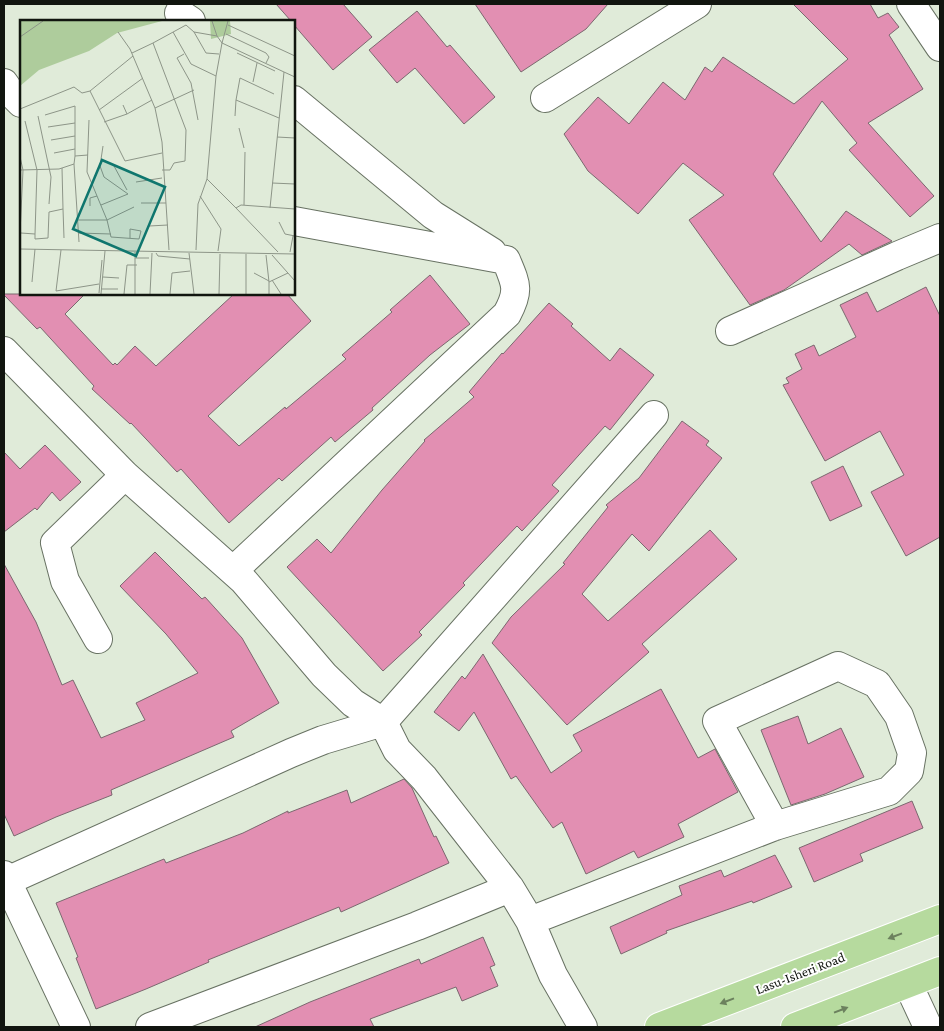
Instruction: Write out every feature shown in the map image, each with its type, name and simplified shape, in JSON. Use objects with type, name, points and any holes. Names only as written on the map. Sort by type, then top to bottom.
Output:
[{"type":"main road","name":"Lasu-Isheri Road","points":[[659,1027],[940,918]]},
{"type":"main road","points":[[795,1027],[940,971]]},
{"type":"street","points":[[544,98],[697,4]]},
{"type":"street","points":[[911,4],[940,46]]},
{"type":"street","points":[[4,83],[10,93],[20,102]]},
{"type":"street","points":[[235,572],[245,560],[508,314],[515,300],[516,283],[506,260],[433,215],[295,101]]},
{"type":"street","points":[[295,221],[506,260]]},
{"type":"street","points":[[730,331],[940,238]]},
{"type":"street","points":[[4,351],[125,475],[235,572],[324,675],[353,703],[383,722],[397,750],[424,778],[510,888],[530,921],[553,975],[583,1027]]},
{"type":"street","points":[[76,1027],[5,878],[291,753],[323,740],[383,722],[654,415]]},
{"type":"street","points":[[98,639],[66,581],[56,543],[125,475]]},
{"type":"street","points":[[530,921],[775,826],[889,791],[909,771],[912,753],[899,716],[877,684],[838,666],[717,721],[775,826]]},
{"type":"street","points":[[150,1027],[417,926],[510,888]]},
{"type":"street","points":[[908,984],[928,1027]]},
{"type":"building","points":[[276,4],[343,4],[372,37],[333,70],[295,26],[295,20],[290,20]]},
{"type":"building","points":[[475,4],[608,4],[586,29],[521,72]]},
{"type":"building","points":[[793,4],[870,4],[878,18],[888,13],[899,27],[889,35],[923,89],[868,123],[934,196],[910,217],[849,150],[857,143],[822,101],[773,174],[821,242],[846,211],[892,241],[862,255],[849,244],[784,290],[750,305],[689,220],[724,195],[683,163],[638,214],[588,171],[564,134],[598,97],[629,124],[663,82],[685,100],[705,67],[712,72],[723,57],[794,104],[848,59]]},
{"type":"building","points":[[417,11],[447,47],[450,45],[495,97],[464,124],[415,68],[397,83],[369,50]]},
{"type":"building","points":[[430,275],[470,324],[430,355],[372,408],[373,410],[335,442],[331,437],[282,481],[279,478],[229,523],[181,469],[177,472],[131,423],[92,389],[94,386],[40,327],[37,329],[4,294],[84,295],[65,314],[113,365],[115,363],[117,365],[135,346],[156,366],[233,295],[288,295],[311,321],[208,416],[239,446],[346,359],[342,355],[392,312],[390,310]]},
{"type":"building","points":[[926,287],[940,316],[940,537],[906,556],[871,492],[904,475],[880,431],[825,461],[783,385],[789,383],[786,378],[802,369],[795,354],[814,345],[819,356],[856,337],[840,305],[867,292],[877,312]]},
{"type":"building","points":[[549,303],[573,324],[571,326],[610,361],[620,348],[654,375],[610,430],[605,426],[552,485],[559,491],[522,531],[517,526],[463,583],[465,585],[419,632],[422,635],[383,671],[287,567],[317,539],[331,553],[424,440],[474,397],[469,392],[502,353]]},
{"type":"building","points":[[682,421],[709,441],[706,445],[722,458],[649,551],[632,534],[582,594],[608,621],[710,530],[737,559],[642,644],[649,652],[567,725],[492,643],[511,617],[565,564],[563,563],[608,507],[606,505],[639,478]]},
{"type":"building","points":[[45,445],[81,482],[60,501],[52,492],[37,510],[35,508],[4,532],[4,452],[20,469]]},
{"type":"building","points":[[843,466],[862,506],[830,521],[811,482]]},
{"type":"building","points":[[155,552],[202,599],[205,597],[242,638],[279,703],[231,731],[234,737],[111,790],[112,795],[14,836],[4,814],[4,564],[36,622],[62,685],[73,680],[101,738],[145,720],[136,703],[198,673],[166,634],[120,586]]},
{"type":"building","points":[[483,654],[551,773],[582,751],[573,735],[661,689],[698,758],[715,749],[738,792],[678,824],[684,837],[638,858],[634,851],[586,874],[562,822],[553,828],[516,776],[511,779],[474,712],[459,731],[434,712],[462,676],[465,679]]},
{"type":"building","points":[[798,716],[808,744],[841,728],[864,777],[825,794],[791,805],[761,730]]},
{"type":"building","points":[[404,779],[412,788],[434,837],[436,836],[449,863],[341,912],[339,907],[208,960],[209,962],[96,1009],[76,958],[78,957],[56,903],[164,859],[166,863],[243,833],[288,811],[288,813],[347,790],[351,803]]},
{"type":"building","points":[[912,801],[923,828],[860,854],[863,861],[814,882],[799,848]]},
{"type":"building","points":[[775,855],[792,887],[753,903],[752,901],[666,931],[667,933],[621,954],[610,927],[682,895],[679,886],[721,870],[724,877]]},
{"type":"building","points":[[483,937],[495,965],[490,967],[498,986],[462,1001],[456,987],[370,1019],[374,1027],[255,1027],[310,1002],[419,959],[421,964]]}]
